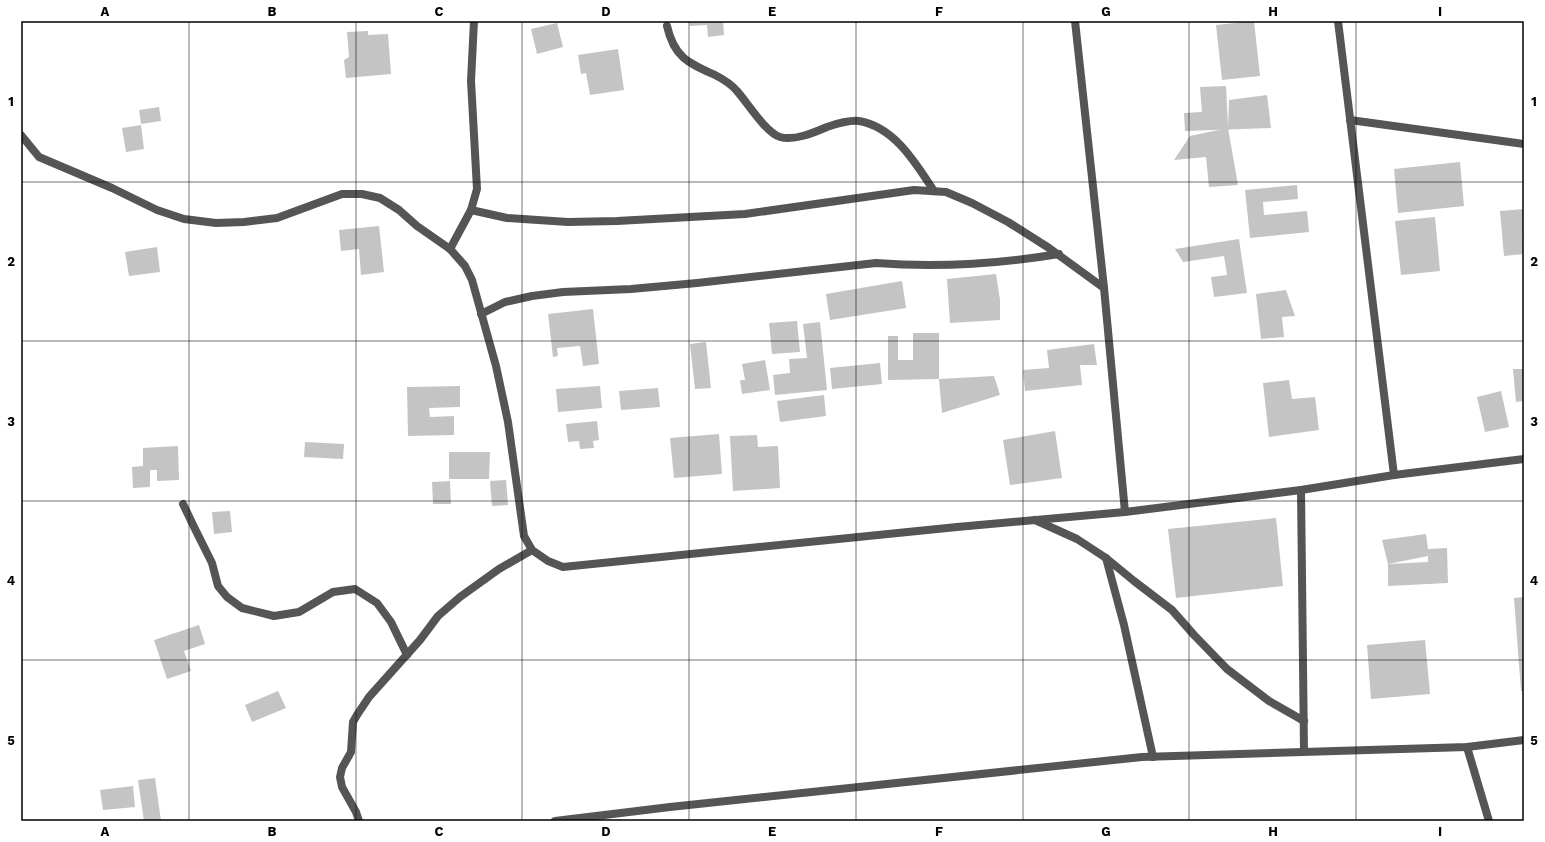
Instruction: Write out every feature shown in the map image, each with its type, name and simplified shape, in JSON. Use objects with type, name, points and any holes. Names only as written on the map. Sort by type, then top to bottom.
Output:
[{"type":"street","points":[[450,249],[471,210],[477,189],[471,81],[474,21]]},
{"type":"street","points":[[1075,21],[1104,288],[1125,512]]},
{"type":"street","points":[[1338,21],[1394,475]]},
{"type":"street","points":[[667,26],[670,40],[680,55],[695,66],[726,81],[736,89],[773,134],[780,137],[793,137],[813,133],[844,122],[852,121],[859,121],[877,127],[896,140],[918,166],[934,191]]},
{"type":"street","points":[[1350,120],[1524,144]]},
{"type":"street","points":[[21,136],[39,157],[112,188],[157,210],[184,219],[216,223],[244,222],[277,218],[342,194],[362,194],[380,198],[399,210],[417,226],[450,249],[465,266],[472,280],[496,366],[508,422],[524,536],[532,550],[548,561],[563,567],[1125,512],[1301,490],[1394,475],[1524,459]]},
{"type":"street","points":[[471,210],[507,218],[568,222],[617,221],[745,214],[914,190],[946,192],[978,206],[1008,222],[1059,254],[1104,288]]},
{"type":"street","points":[[481,314],[505,302],[532,296],[563,292],[631,289],[697,283],[876,263],[906,265],[980,264],[1017,261],[1059,254]]},
{"type":"street","points":[[1301,490],[1304,751]]},
{"type":"street","points":[[183,504],[212,563],[218,586],[227,597],[242,608],[274,616],[299,612],[333,592],[355,589],[377,603],[391,622],[407,655]]},
{"type":"street","points":[[1034,520],[1077,539],[1106,558],[1172,610],[1228,669],[1269,701],[1304,721]]},
{"type":"street","points":[[359,821],[356,812],[342,787],[340,777],[342,768],[351,752],[353,722],[369,697],[420,640],[438,616],[460,597],[498,569],[532,550]]},
{"type":"street","points":[[1106,558],[1124,625],[1153,757]]},
{"type":"street","points":[[555,821],[677,806],[1153,757],[1467,747],[1524,740]]},
{"type":"street","points":[[1467,747],[1489,821]]},
{"type":"building","points":[[689,21],[723,21],[724,35],[708,37],[707,25],[690,26]]},
{"type":"building","points":[[1254,21],[1260,76],[1222,80],[1216,25]]},
{"type":"building","points":[[557,23],[563,47],[537,54],[531,29]]},
{"type":"building","points":[[368,31],[368,35],[388,34],[391,74],[346,78],[344,60],[349,57],[347,32]]},
{"type":"building","points":[[618,49],[624,90],[590,95],[586,73],[581,74],[578,55]]},
{"type":"building","points":[[1226,86],[1228,126],[1229,100],[1267,95],[1271,128],[1185,131],[1184,113],[1202,112],[1200,87]]},
{"type":"building","points":[[159,107],[161,121],[141,124],[139,110]]},
{"type":"building","points":[[141,125],[144,149],[126,152],[122,128]]},
{"type":"building","points":[[1228,128],[1238,185],[1209,187],[1206,157],[1174,160],[1190,136]]},
{"type":"building","points":[[1460,162],[1464,206],[1398,213],[1394,169]]},
{"type":"building","points":[[1297,185],[1298,199],[1263,202],[1264,215],[1307,211],[1309,232],[1250,238],[1245,190]]},
{"type":"building","points":[[1524,209],[1524,233],[1522,233],[1524,254],[1504,256],[1500,211]]},
{"type":"building","points":[[1435,217],[1440,271],[1401,275],[1395,221]]},
{"type":"building","points":[[379,226],[384,272],[361,275],[359,249],[341,251],[339,230]]},
{"type":"building","points":[[1239,239],[1247,293],[1214,297],[1211,277],[1227,275],[1224,256],[1183,262],[1175,249]]},
{"type":"building","points":[[157,247],[160,272],[129,276],[125,252]]},
{"type":"building","points":[[996,274],[1000,300],[1000,320],[950,323],[947,279]]},
{"type":"building","points":[[902,281],[906,308],[830,320],[826,294]]},
{"type":"building","points":[[1286,290],[1295,316],[1282,317],[1284,337],[1261,339],[1256,294]]},
{"type":"building","points":[[593,309],[599,364],[583,366],[580,346],[557,348],[558,356],[553,357],[548,314]]},
{"type":"building","points":[[797,321],[800,352],[772,354],[769,323]]},
{"type":"building","points":[[820,322],[827,390],[775,395],[773,375],[790,373],[789,359],[807,358],[803,324]]},
{"type":"building","points":[[913,333],[939,333],[939,379],[888,380],[888,336],[898,336],[898,360],[913,360]]},
{"type":"building","points":[[706,342],[711,388],[695,389],[690,344]]},
{"type":"building","points":[[1094,344],[1097,365],[1080,365],[1082,385],[1025,391],[1023,370],[1049,368],[1047,350]]},
{"type":"building","points":[[765,360],[770,390],[742,394],[740,380],[745,380],[742,364]]},
{"type":"building","points":[[880,363],[882,384],[832,389],[830,368]]},
{"type":"building","points":[[1513,369],[1524,369],[1524,401],[1516,402]]},
{"type":"building","points":[[994,376],[1000,395],[942,413],[939,379]]},
{"type":"building","points":[[1289,380],[1292,399],[1315,397],[1319,430],[1269,437],[1263,383]]},
{"type":"building","points":[[460,386],[460,407],[429,408],[430,417],[454,416],[454,435],[408,436],[407,387]]},
{"type":"building","points":[[600,386],[602,408],[558,412],[556,389]]},
{"type":"building","points":[[658,388],[660,407],[621,410],[619,391]]},
{"type":"building","points":[[1501,391],[1509,427],[1485,432],[1477,397]]},
{"type":"building","points":[[824,395],[826,416],[780,422],[777,401]]},
{"type":"building","points":[[597,421],[599,440],[593,441],[594,448],[580,449],[579,441],[568,442],[566,424]]},
{"type":"building","points":[[1055,431],[1062,478],[1010,485],[1003,440]]},
{"type":"building","points":[[719,434],[722,474],[674,478],[670,438]]},
{"type":"building","points":[[757,435],[758,447],[778,446],[780,488],[733,491],[730,436]]},
{"type":"building","points":[[305,442],[344,444],[343,459],[304,457]]},
{"type":"building","points":[[178,446],[179,480],[157,481],[157,470],[150,470],[150,487],[133,488],[132,467],[143,466],[143,448]]},
{"type":"building","points":[[449,452],[490,452],[489,479],[449,479]]},
{"type":"building","points":[[506,480],[508,505],[492,506],[490,481]]},
{"type":"building","points":[[450,481],[451,504],[433,504],[432,482]]},
{"type":"building","points":[[230,511],[232,532],[214,534],[212,512]]},
{"type":"building","points":[[1276,518],[1283,586],[1176,598],[1168,529]]},
{"type":"building","points":[[1426,534],[1428,549],[1447,548],[1448,583],[1388,586],[1388,564],[1382,540]],"holes":[[[1428,556],[1428,562],[1388,564]]]},
{"type":"building","points":[[1524,597],[1524,691],[1521,691],[1514,598]]},
{"type":"building","points":[[199,625],[205,644],[184,651],[191,671],[167,679],[154,640]]},
{"type":"building","points":[[1425,640],[1430,694],[1371,699],[1367,645]]},
{"type":"building","points":[[278,691],[286,708],[252,722],[245,705]]},
{"type":"building","points":[[155,778],[161,821],[144,821],[138,780]]},
{"type":"building","points":[[133,786],[135,807],[103,810],[100,790]]}]
